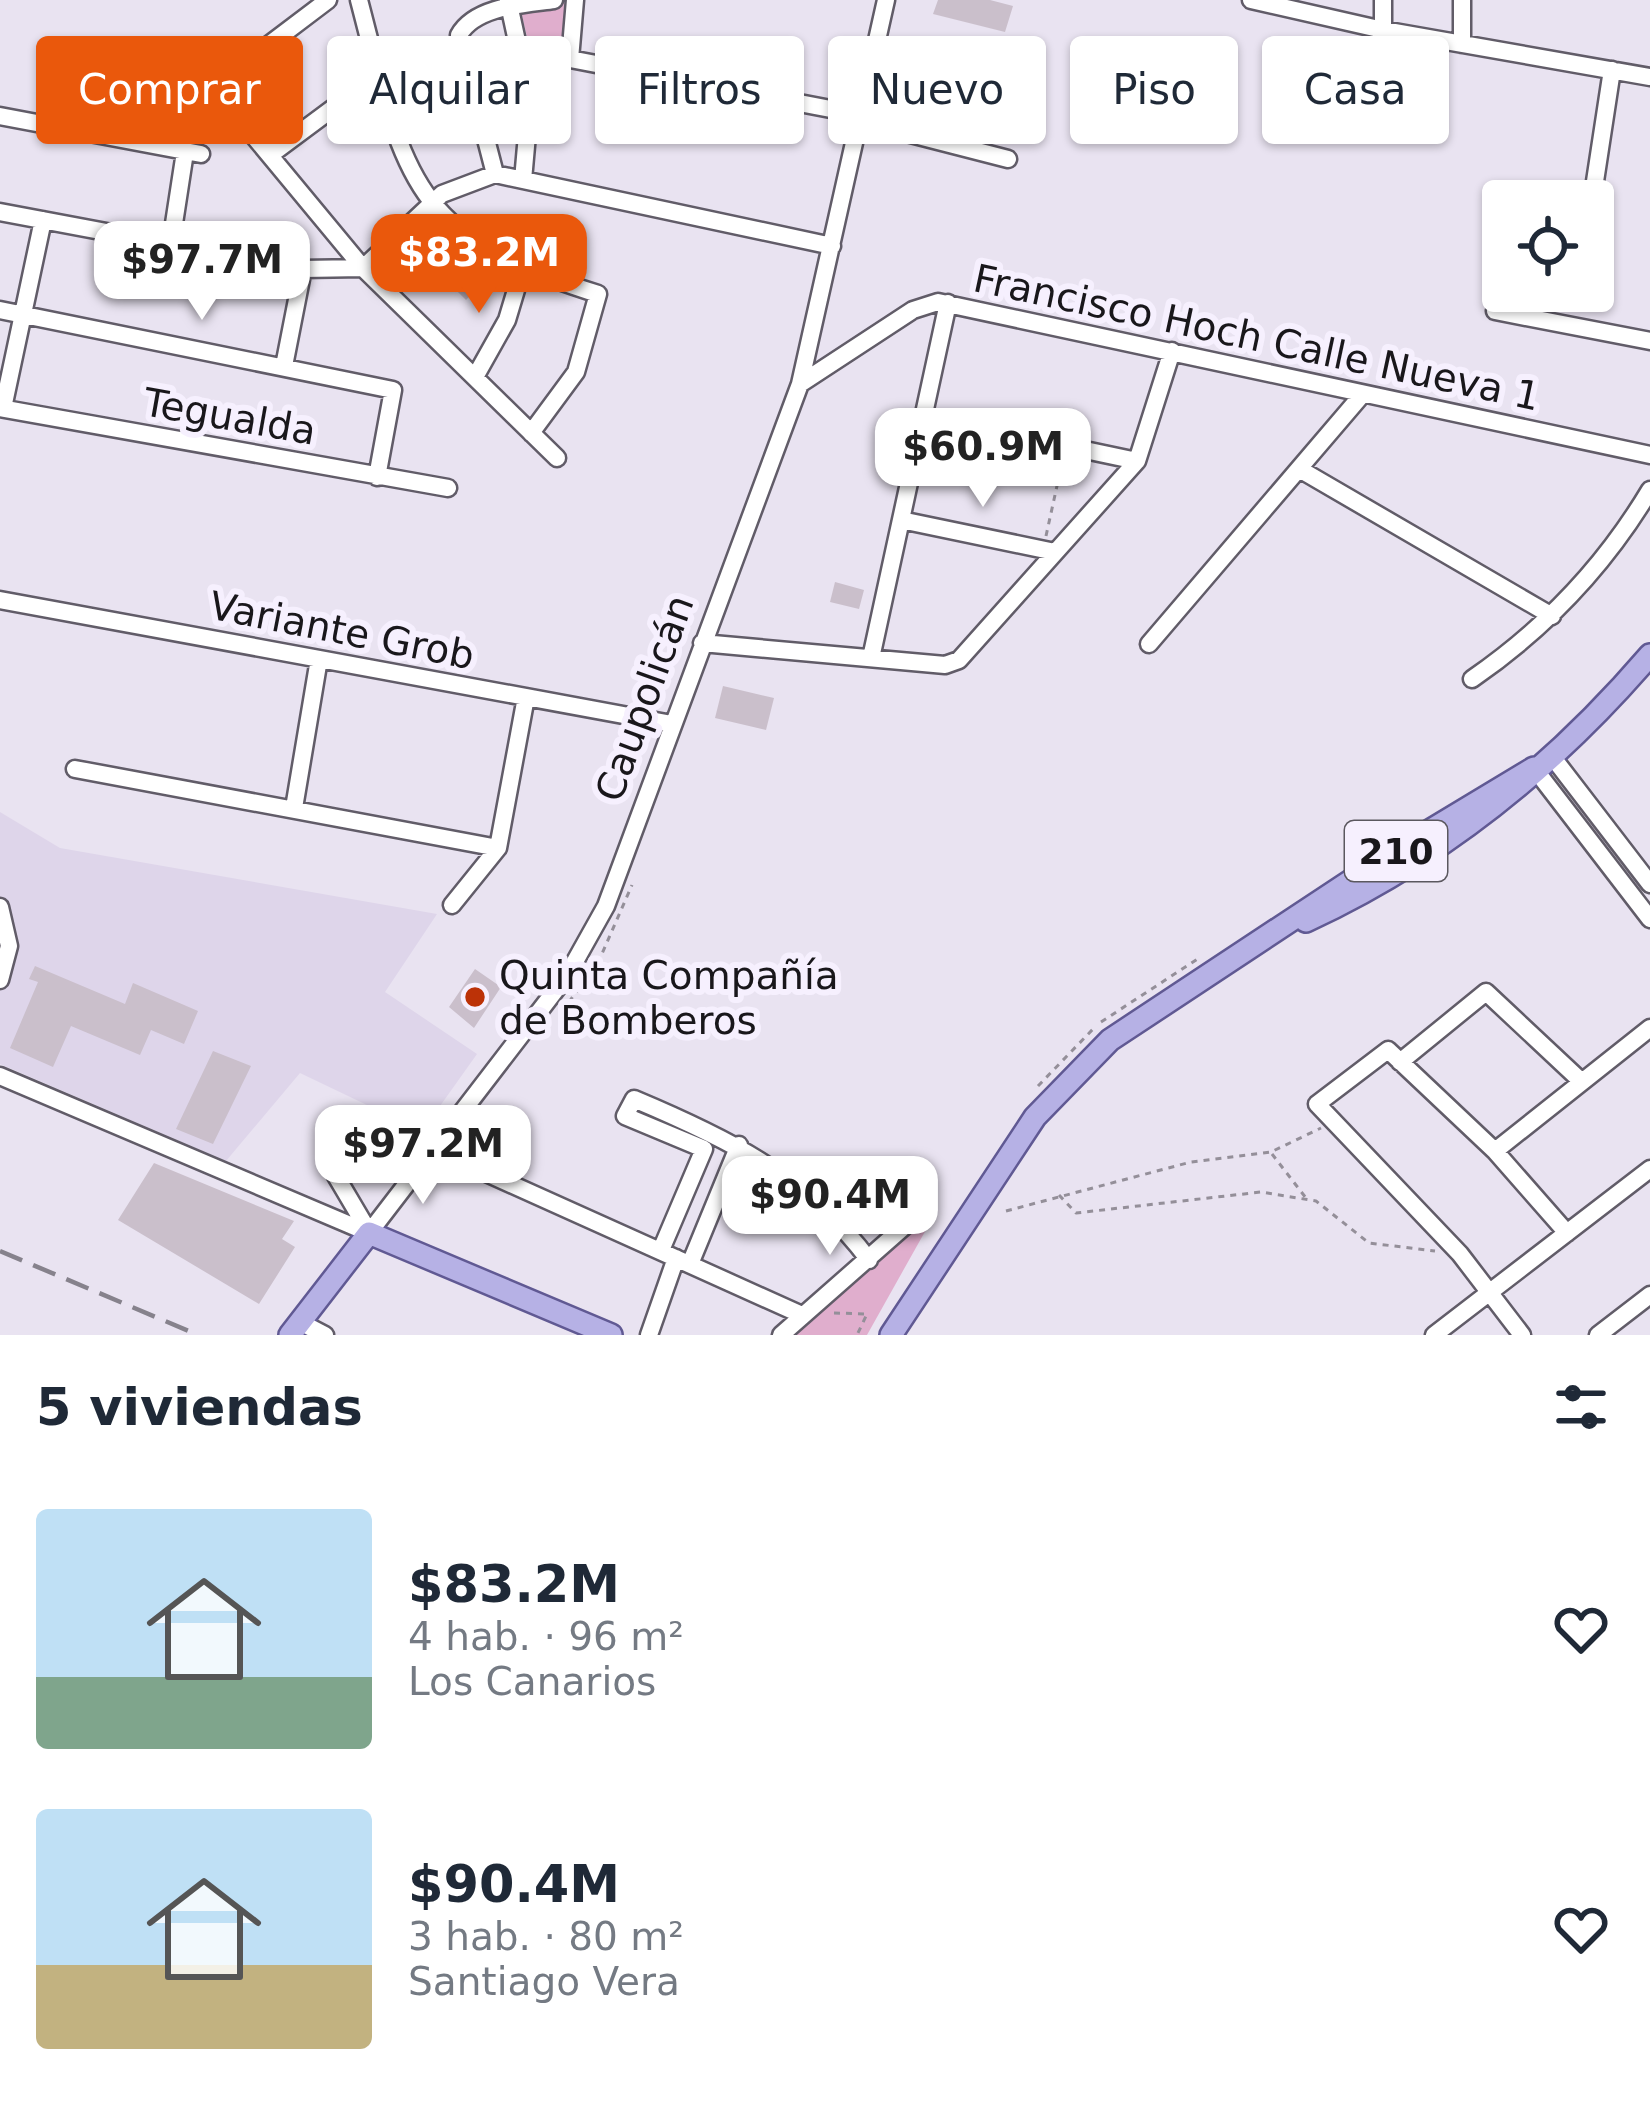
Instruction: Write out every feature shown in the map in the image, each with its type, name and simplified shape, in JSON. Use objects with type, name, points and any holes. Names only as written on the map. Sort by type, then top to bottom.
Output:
[{"type":"main road","name":"210","points":[[891,1335],[1016,1143],[1058,1089],[1138,1018],[1261,940],[1341,905],[1451,841],[1542,762],[1650,655]]},
{"type":"main road","points":[[369,1233],[567,1327],[610,1335]]},
{"type":"main road","name":"Caupolicán","points":[[295,1328],[369,1233]]},
{"type":"street","points":[[328,0],[214,87],[363,268],[557,458]]},
{"type":"street","points":[[359,0],[369,36]]},
{"type":"street","points":[[494,174],[458,41],[468,22],[509,3],[554,0]]},
{"type":"street","points":[[571,47],[575,0]]},
{"type":"street","name":"Caupolicán","points":[[878,36],[886,0]]},
{"type":"street","points":[[1251,0],[1383,30],[1650,77]]},
{"type":"street","points":[[1383,0],[1383,30]]},
{"type":"street","points":[[1462,0],[1462,44]]},
{"type":"street","points":[[509,3],[518,36]]},
{"type":"street","points":[[571,59],[828,111]]},
{"type":"street","points":[[1595,180],[1612,70]]},
{"type":"street","points":[[269,155],[327,112]]},
{"type":"street","points":[[0,116],[193,153],[171,243]]},
{"type":"street","points":[[398,144],[432,203],[482,249],[522,271],[598,294],[576,372],[531,433]]},
{"type":"street","points":[[523,180],[527,144]]},
{"type":"street","name":"Caupolicán","points":[[369,1233],[583,950],[614,885],[800,384],[855,144]]},
{"type":"street","points":[[954,144],[1008,159]]},
{"type":"street","points":[[0,212],[303,269],[363,268],[432,203],[464,182],[494,174],[832,245]]},
{"type":"street","points":[[2,408],[43,220]]},
{"type":"street","points":[[284,366],[303,269]]},
{"type":"street","points":[[475,377],[507,320],[522,271]]},
{"type":"street","points":[[871,658],[948,303]]},
{"type":"street","name":"Francisco Hoch Calle Nueva 1","points":[[800,384],[913,310],[948,303],[1650,455]]},
{"type":"street","points":[[0,310],[393,390],[377,477]]},
{"type":"street","points":[[1500,312],[1650,341]]},
{"type":"street","points":[[702,643],[945,665],[959,660],[1049,550],[1137,461],[1172,352]]},
{"type":"street","points":[[1149,644],[1361,396]]},
{"type":"street","name":"Tegualda","points":[[2,408],[448,488]]},
{"type":"street","points":[[924,416],[1137,461]]},
{"type":"street","points":[[1301,470],[1552,616]]},
{"type":"street","points":[[1472,679],[1552,616],[1596,568],[1650,490]]},
{"type":"street","points":[[901,520],[1049,550]]},
{"type":"street","name":"Variante Grob","points":[[0,600],[672,724]]},
{"type":"street","points":[[294,808],[319,659]]},
{"type":"street","points":[[452,904],[498,848],[526,697]]},
{"type":"street","points":[[1542,762],[1649,883],[1632,896]]},
{"type":"street","points":[[1542,762],[1650,919]]},
{"type":"street","points":[[74,770],[498,848]]},
{"type":"street","points":[[0,907],[9,946],[0,980]]},
{"type":"street","points":[[1522,1335],[1460,1254],[1317,1104],[1486,992],[1581,1081]]},
{"type":"street","points":[[1495,1151],[1650,1028]]},
{"type":"street","points":[[1394,1056],[1495,1151],[1567,1233]]},
{"type":"street","points":[[0,1076],[369,1233]]},
{"type":"street","points":[[649,1335],[675,1258],[677,1213],[704,1149],[625,1115],[634,1099],[739,1145],[817,1200],[868,1260]]},
{"type":"street","points":[[369,1233],[333,1171],[364,1134],[675,1258],[802,1315]]},
{"type":"street","points":[[675,1258],[706,1225],[739,1145]]},
{"type":"street","points":[[1434,1335],[1650,1169]]},
{"type":"street","points":[[677,1213],[706,1225]]},
{"type":"street","points":[[781,1335],[915,1217]]},
{"type":"street","points":[[1598,1335],[1650,1295]]},
{"type":"street","points":[[295,1328],[325,1335]]},
{"type":"path","points":[[1049,550],[1065,446]]},
{"type":"path","points":[[1006,1211],[1214,1156],[1270,1153],[1335,1121]]},
{"type":"path","points":[[1270,1153],[1307,1200],[1369,1243],[1460,1254]]},
{"type":"path","points":[[1059,1195],[1076,1213],[1261,1192],[1307,1200]]},
{"type":"path","points":[[846,1312],[866,1314],[857,1335]]},
{"type":"shaded area","points":[[571,2],[567,36],[527,36],[520,7]]},
{"type":"shaded area","points":[[0,812],[60,848],[437,914],[385,992],[477,1054],[413,1144],[369,1106],[300,1073],[226,1161],[0,1064]]},
{"type":"shaded area","points":[[917,1225],[927,1228],[867,1335],[790,1335]]},
{"type":"building","points":[[938,0],[990,0],[1013,6],[1005,32],[933,14]]},
{"type":"building","points":[[470,273],[481,284],[466,300],[455,289]]},
{"type":"building","points":[[835,582],[864,590],[859,609],[830,602]]},
{"type":"building","points":[[723,686],[774,698],[766,730],[715,718]]},
{"type":"building","points":[[35,966],[125,1004],[133,983],[198,1011],[184,1044],[151,1030],[140,1055],[71,1026],[53,1067],[10,1048],[38,982],[29,979]]},
{"type":"building","name":"Quinta Compañía de Bomberos","points":[[475,969],[501,987],[474,1028],[449,1007]]},
{"type":"building","points":[[213,1051],[251,1066],[213,1144],[176,1129]]},
{"type":"building","points":[[154,1163],[294,1221],[282,1239],[295,1247],[259,1304],[118,1220]]},
{"type":"railway","points":[[0,1251],[198,1335]]},
{"type":"place","name":"Quinta Compañía de Bomberos","points":[[475,997]]}]
